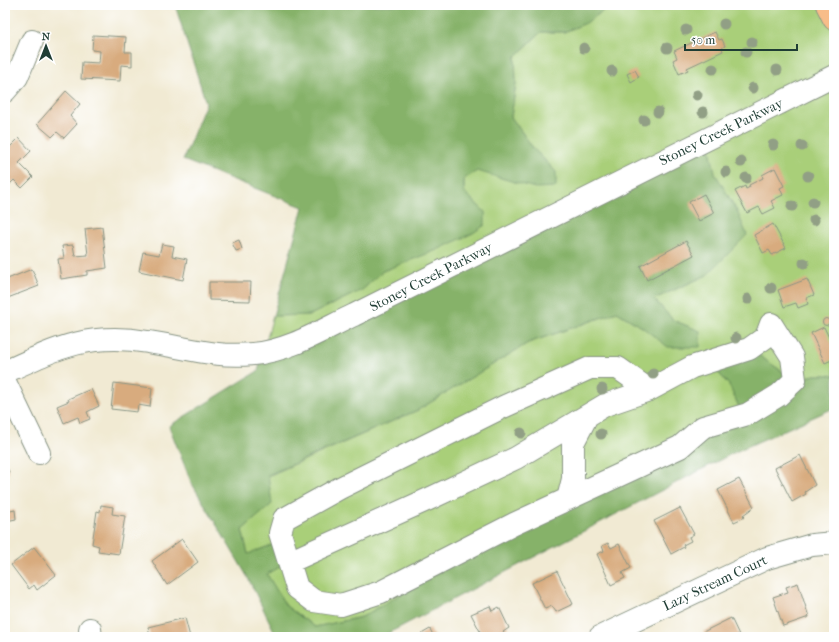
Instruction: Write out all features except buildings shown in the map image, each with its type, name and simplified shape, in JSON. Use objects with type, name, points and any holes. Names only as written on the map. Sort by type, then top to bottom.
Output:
[{"type":"main road","points":[[827,5],[834,19]]},
{"type":"street","points":[[5,91],[17,77],[32,41]]},
{"type":"street","name":"Stoney Creek Parkway","points":[[5,372],[70,344],[95,340],[121,339],[146,341],[210,354],[235,356],[255,354],[289,346],[834,76]]},
{"type":"street","points":[[289,562],[432,498],[516,458],[605,406],[649,390],[692,368],[749,349],[766,337],[770,324],[792,356],[794,380],[779,395],[748,414],[704,427],[680,447],[514,524],[381,592],[341,605],[314,601],[297,588],[280,533],[284,518],[340,488],[503,407],[590,368],[618,368],[649,390]]},
{"type":"street","points":[[5,382],[39,453]]},
{"type":"street","points":[[568,499],[572,479],[572,443],[586,417]]},
{"type":"street","name":"Lazy Stream Court","points":[[600,637],[767,558],[812,545],[834,543]]},
{"type":"green space","points":[[175,5],[611,5],[586,23],[564,32],[541,32],[515,57],[516,83],[511,117],[533,148],[556,172],[556,187],[535,188],[477,171],[464,179],[464,192],[485,212],[485,225],[473,233],[437,250],[383,271],[362,290],[310,315],[273,316],[303,207],[183,160],[206,103]]},
{"type":"green space","points":[[611,5],[827,5],[834,19],[834,375],[815,375],[795,380],[749,349],[718,372],[729,385],[741,411],[483,546],[362,617],[315,627],[286,606],[266,574],[282,541],[248,554],[242,530],[271,504],[268,476],[418,410],[528,343],[617,312],[642,327],[699,331],[673,320],[654,299],[707,275],[715,175],[708,139],[263,352],[273,316],[310,315],[362,290],[383,271],[473,233],[485,212],[464,192],[464,179],[477,170],[505,179],[556,172],[533,148],[511,117],[516,83],[515,57],[541,32],[564,32],[586,23]]},
{"type":"green space","points":[[708,139],[715,173],[737,211],[747,235],[707,275],[654,299],[673,320],[700,331],[700,347],[668,347],[642,327],[617,312],[528,343],[418,410],[268,475],[272,504],[242,530],[248,554],[283,541],[289,562],[267,574],[286,606],[315,627],[362,617],[483,546],[741,411],[729,385],[718,372],[731,355],[749,349],[795,380],[815,375],[834,375],[834,408],[735,452],[381,637],[277,637],[247,576],[191,482],[169,426],[258,371],[263,352]]}]
